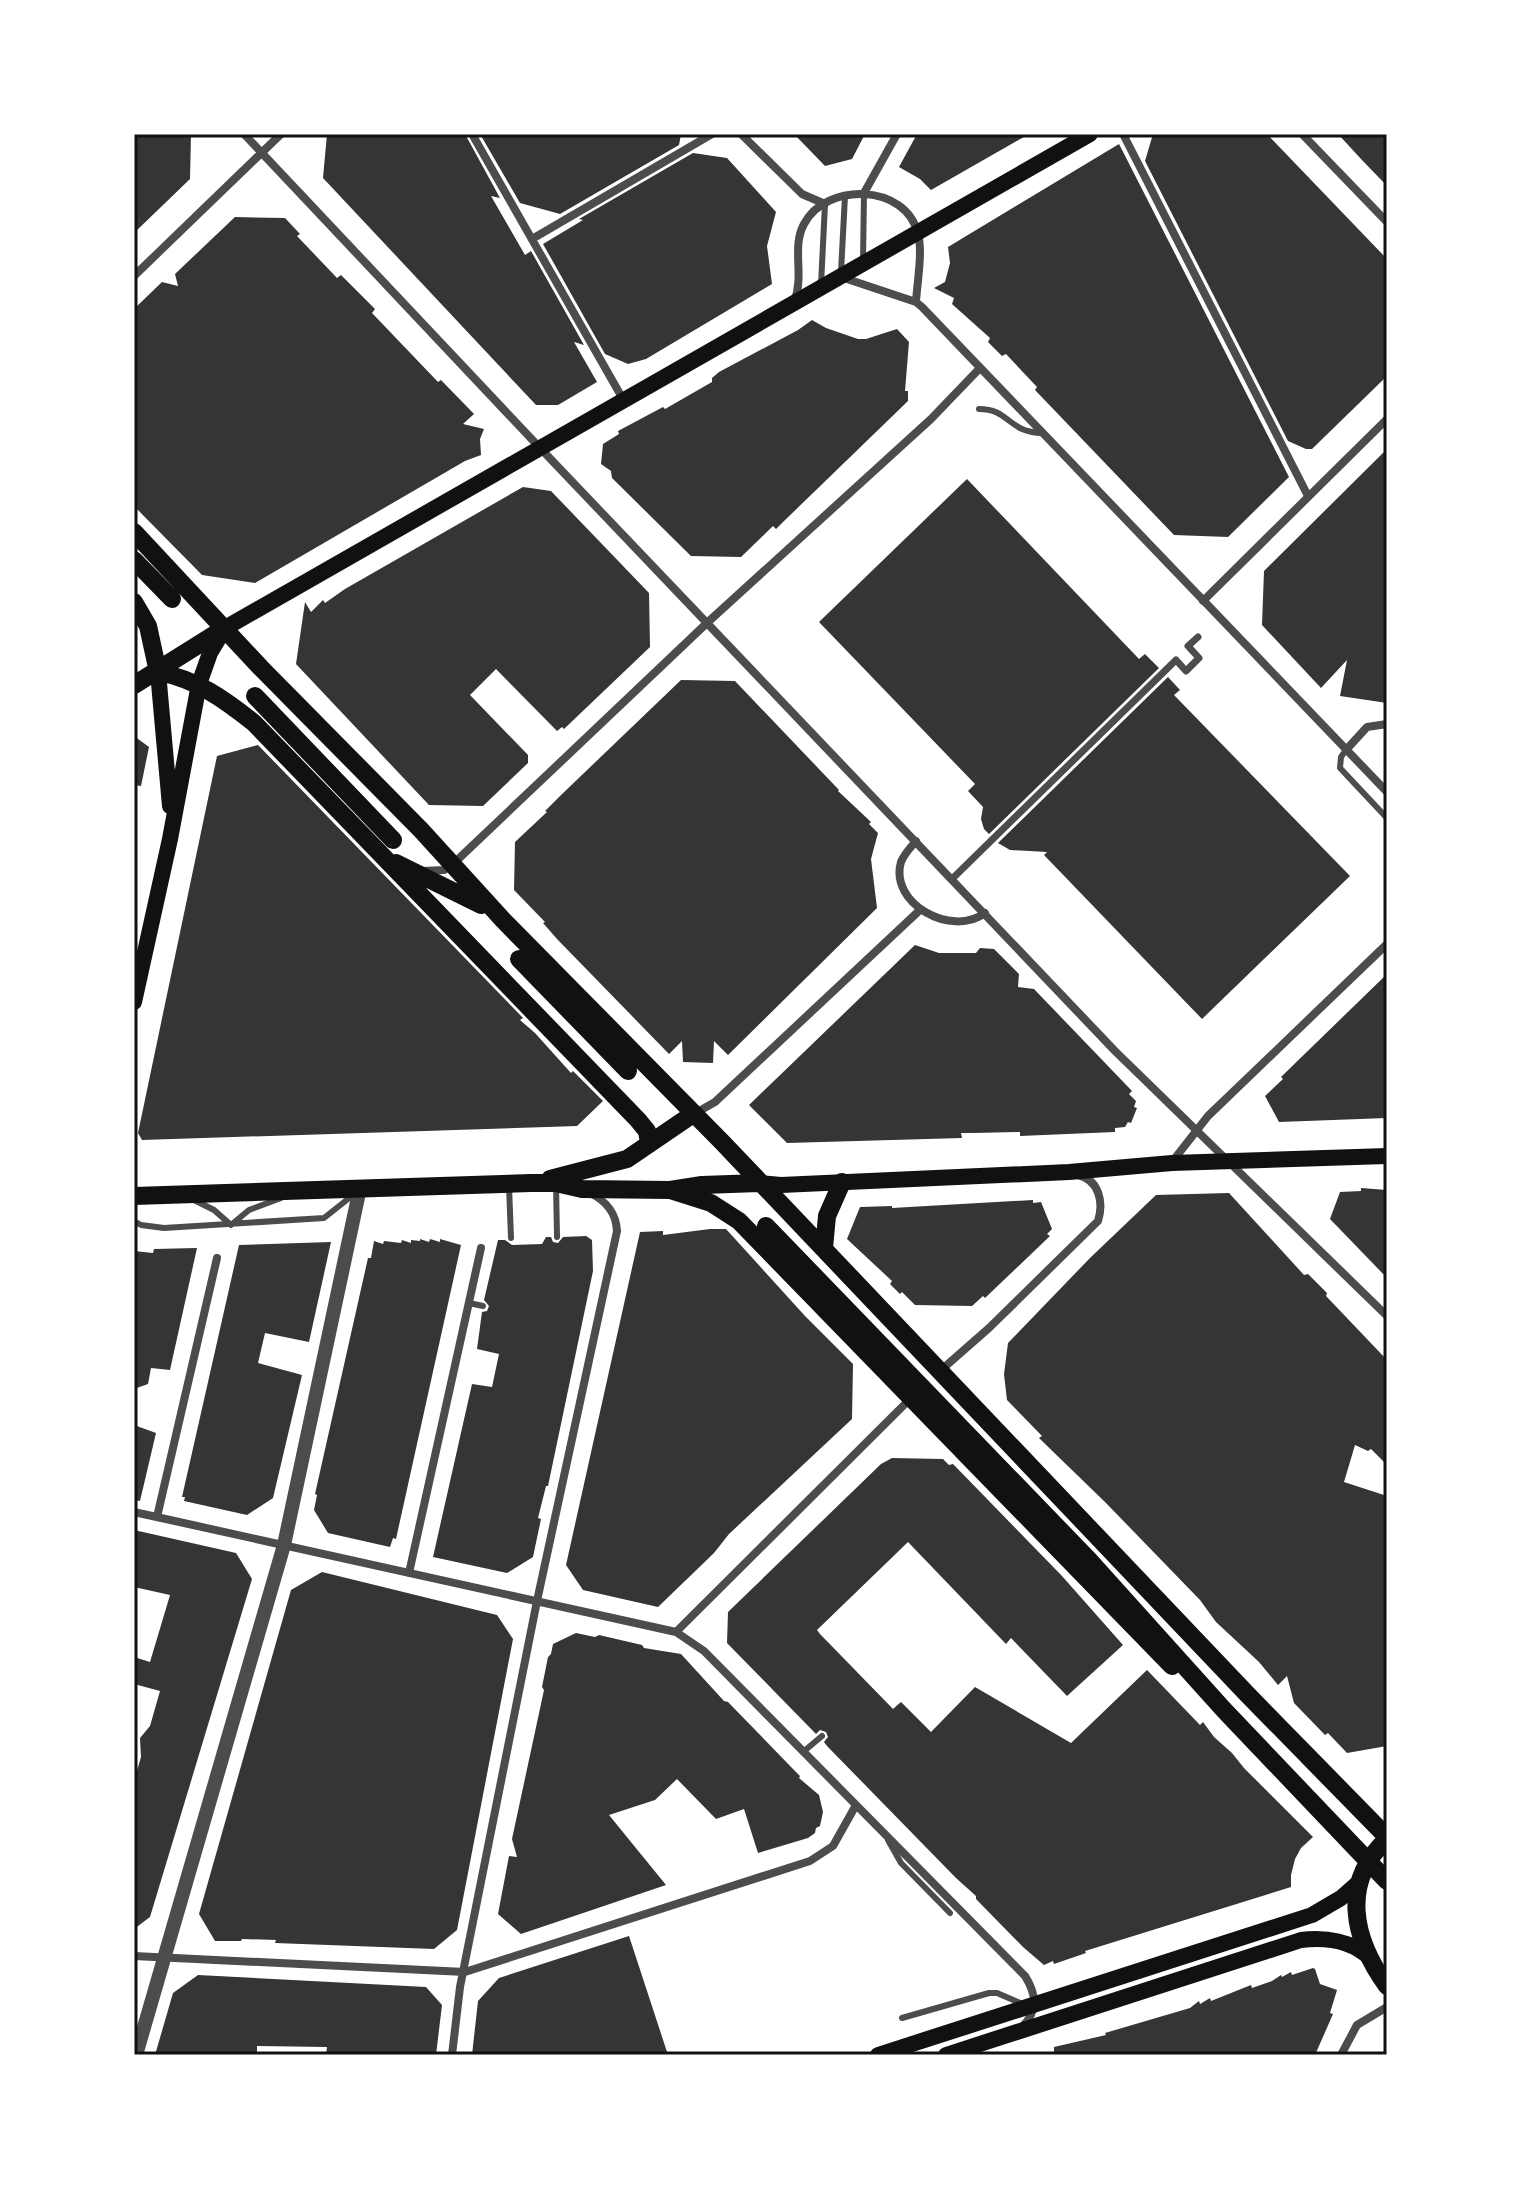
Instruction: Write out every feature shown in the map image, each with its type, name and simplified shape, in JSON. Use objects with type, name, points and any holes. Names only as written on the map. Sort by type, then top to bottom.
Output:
[{"type":"main road","points":[[134,685],[225,628],[1090,134]]},
{"type":"main road","points":[[134,532],[1387,1838],[1368,1861],[1358,1883],[1355,1905],[1357,1922],[1370,1958],[1387,1986]]},
{"type":"main road","points":[[134,560],[168,602],[134,574]]},
{"type":"main road","points":[[134,602],[148,626],[158,672],[168,773],[170,839]]},
{"type":"main road","points":[[134,1002],[170,839],[199,684],[210,653],[225,628]]},
{"type":"main road","points":[[158,672],[182,676],[199,684],[254,723],[638,1120],[648,1135],[649,1143]]},
{"type":"main road","points":[[258,693],[396,837]]},
{"type":"main road","points":[[387,860],[477,902],[503,920]]},
{"type":"main road","points":[[516,961],[624,1074]]},
{"type":"main road","points":[[531,1183],[627,1159],[693,1114]]},
{"type":"main road","points":[[134,1196],[531,1183],[556,1183],[582,1189],[670,1190],[702,1185],[781,1185],[1069,1172],[1172,1163],[1387,1156]]},
{"type":"main road","points":[[824,1248],[827,1216],[842,1182]]},
{"type":"main road","points":[[670,1190],[711,1203],[739,1221],[1165,1660],[1224,1710]]},
{"type":"main road","points":[[1247,1694],[1152,1610],[1095,1554],[769,1223],[1100,1571],[1224,1710],[1387,1881]]},
{"type":"main road","points":[[878,2055],[1312,1915],[1341,1898],[1358,1883]]},
{"type":"main road","points":[[946,2055],[1301,1940],[1320,1939],[1353,1945],[1370,1958]]},
{"type":"street","points":[[244,134],[1115,1051],[1387,1316]]},
{"type":"street","points":[[134,276],[281,134]]},
{"type":"street","points":[[472,134],[624,402]]},
{"type":"street","points":[[532,239],[712,134]]},
{"type":"street","points":[[741,134],[802,194],[825,204]]},
{"type":"street","points":[[864,193],[897,134]]},
{"type":"street","points":[[1123,134],[1308,496]]},
{"type":"street","points":[[1302,134],[1387,222]]},
{"type":"street","points":[[793,304],[801,276],[798,239],[804,224],[813,210],[845,196],[864,193],[891,200],[906,213],[918,233],[916,302]]},
{"type":"street","points":[[841,277],[916,302],[1387,792]]},
{"type":"street","points":[[405,866],[422,871],[444,870],[452,865],[708,622],[931,419],[980,368]]},
{"type":"street","points":[[1203,601],[1387,419]]},
{"type":"street","points":[[953,878],[1176,660],[1186,671],[1199,658],[1188,646],[1198,637]]},
{"type":"street","points":[[1346,750],[1367,727],[1387,724]]},
{"type":"street","points":[[916,841],[901,861],[900,874],[906,892],[921,909],[932,918],[950,922],[977,918],[985,913]]},
{"type":"street","points":[[693,1114],[715,1102],[921,909]]},
{"type":"street","points":[[1172,1163],[1208,1116],[1387,944]]},
{"type":"street","points":[[940,1371],[989,1328],[1098,1221],[1102,1208],[1100,1196],[1085,1177],[1069,1172]]},
{"type":"street","points":[[136,2055],[284,1545],[360,1188]]},
{"type":"street","points":[[452,2055],[460,1987],[537,1601],[617,1231],[614,1213],[582,1189]]},
{"type":"street","points":[[409,1573],[481,1248]]},
{"type":"street","points":[[157,1517],[217,1258]]},
{"type":"street","points":[[676,1632],[910,1399]]},
{"type":"street","points":[[134,1512],[676,1632],[704,1651],[1025,1976],[1032,2006],[1031,2018],[1008,2035]]},
{"type":"street","points":[[134,1956],[465,1972],[810,1861],[833,1846],[856,1805]]},
{"type":"street","points":[[1341,2055],[1357,2025],[1387,2007]]},
{"type":"lane","points":[[862,265],[864,193]]},
{"type":"lane","points":[[841,277],[845,196]]},
{"type":"lane","points":[[821,288],[825,204]]},
{"type":"lane","points":[[979,409],[1000,412],[1012,425],[1025,432],[1042,433]]},
{"type":"lane","points":[[1346,750],[1341,757],[1340,768],[1386,817]]},
{"type":"lane","points":[[556,1183],[557,1237]]},
{"type":"lane","points":[[509,1184],[511,1238]]},
{"type":"lane","points":[[134,1221],[164,1228],[324,1218],[360,1188]]},
{"type":"lane","points":[[231,1225],[249,1210],[303,1190]]},
{"type":"lane","points":[[182,1194],[214,1210],[231,1225]]},
{"type":"lane","points":[[469,1303],[483,1306]]},
{"type":"lane","points":[[803,1752],[822,1736]]},
{"type":"lane","points":[[885,1835],[896,1856],[950,1913]]},
{"type":"lane","points":[[902,2018],[989,1993],[1032,2006]]},
{"type":"building","points":[[134,134],[191,134],[190,179],[134,233]]},
{"type":"building","points":[[327,134],[465,134],[500,198],[491,196],[525,255],[531,251],[584,345],[574,342],[597,382],[558,405],[536,405],[323,178]]},
{"type":"building","points":[[480,134],[681,134],[679,145],[560,214],[520,203]]},
{"type":"building","points":[[794,134],[865,134],[852,159],[825,166]]},
{"type":"building","points":[[917,134],[1029,134],[931,190],[920,179],[899,167]]},
{"type":"building","points":[[1153,134],[1267,134],[1387,259],[1387,376],[1312,449],[1288,441],[1145,161]]},
{"type":"building","points":[[1338,134],[1387,134],[1387,186],[1361,159]]},
{"type":"building","points":[[1119,144],[1289,477],[1228,537],[1174,535],[1035,390],[1037,387],[1006,354],[1002,356],[988,342],[990,338],[952,304],[954,298],[934,288],[945,282],[950,263],[948,247]]},
{"type":"building","points":[[693,153],[727,158],[776,212],[767,246],[772,284],[646,359],[628,364],[605,354],[543,244],[583,220],[579,219]]},
{"type":"building","points":[[235,217],[285,218],[300,234],[297,236],[337,278],[341,275],[375,309],[372,313],[438,382],[441,380],[474,414],[463,424],[484,429],[480,439],[481,455],[465,461],[255,583],[202,575],[134,506],[134,309],[162,282],[178,286],[175,274]]},
{"type":"building","points":[[812,320],[858,339],[897,329],[909,342],[905,391],[908,391],[908,401],[776,529],[773,526],[741,557],[691,556],[601,464],[603,444],[619,434],[618,431],[663,407],[665,409],[712,382],[719,372]]},
{"type":"building","points":[[1387,449],[1387,703],[1340,696],[1347,660],[1321,688],[1262,625],[1264,571]]},
{"type":"building","points":[[967,479],[1139,659],[1145,654],[1159,668],[989,834],[981,819],[983,807],[968,791],[975,784],[819,622]]},
{"type":"building","points":[[523,487],[551,491],[649,593],[650,647],[564,729],[562,727],[557,731],[496,669],[470,695],[528,755],[528,763],[483,806],[429,805],[296,664],[305,602],[311,612],[323,600],[325,603]]},
{"type":"building","points":[[1168,677],[1180,690],[1174,695],[1350,876],[1202,1019],[1044,855],[1047,852],[1010,850],[998,843]]},
{"type":"building","points":[[681,680],[735,681],[871,822],[869,824],[878,833],[871,859],[877,908],[728,1055],[714,1041],[713,1063],[683,1062],[682,1041],[669,1054],[557,939],[514,890],[515,842]]},
{"type":"building","points":[[134,736],[149,747],[141,786],[134,785]]},
{"type":"building","points":[[258,745],[523,1018],[520,1020],[571,1073],[573,1071],[603,1101],[577,1126],[142,1140],[138,1133],[217,756]]},
{"type":"building","points":[[915,945],[939,953],[976,953],[980,948],[994,949],[1019,974],[1018,987],[1034,989],[1132,1091],[1129,1094],[1136,1101],[1134,1107],[1137,1108],[1131,1123],[1115,1128],[1115,1132],[1020,1136],[1020,1132],[961,1133],[962,1138],[787,1143],[749,1105]]},
{"type":"building","points":[[1387,974],[1387,1118],[1279,1122],[1265,1096]]},
{"type":"building","points":[[1361,1188],[1387,1190],[1387,1278],[1330,1219],[1340,1192],[1361,1191]]},
{"type":"building","points":[[1229,1193],[1304,1275],[1308,1274],[1327,1293],[1326,1296],[1387,1360],[1387,1465],[1371,1449],[1368,1451],[1355,1445],[1344,1482],[1387,1496],[1387,1746],[1347,1753],[1328,1733],[1325,1735],[1294,1703],[1287,1676],[1278,1685],[1259,1662],[1216,1622],[1200,1600],[1039,1438],[1042,1436],[1007,1400],[1004,1374],[1008,1343],[1156,1195]]},
{"type":"building","points":[[1033,1200],[1033,1203],[1041,1202],[1052,1229],[1047,1234],[1050,1236],[985,1298],[983,1296],[972,1306],[915,1305],[902,1292],[900,1294],[890,1284],[892,1281],[847,1239],[860,1207]]},
{"type":"building","points":[[726,1229],[853,1364],[852,1419],[729,1534],[714,1553],[658,1607],[583,1590],[566,1565],[640,1232],[663,1231],[663,1235]]},
{"type":"building","points":[[586,1236],[592,1240],[593,1271],[548,1486],[538,1518],[541,1519],[533,1557],[507,1573],[433,1557],[472,1384],[492,1387],[499,1354],[477,1349],[482,1312],[487,1311],[489,1306],[484,1300],[498,1240],[512,1245],[542,1244],[546,1237],[558,1243],[563,1237]]},
{"type":"building","points":[[440,1239],[461,1245],[396,1539],[393,1538],[390,1547],[328,1533],[314,1510],[315,1494],[374,1241],[383,1244],[384,1241],[401,1243],[402,1240],[411,1243],[411,1240],[440,1242]]},
{"type":"building","points":[[331,1242],[309,1342],[265,1333],[258,1363],[302,1375],[273,1498],[247,1515],[184,1501],[185,1497],[182,1497],[239,1245]]},
{"type":"building","points":[[197,1248],[170,1370],[151,1368],[148,1384],[134,1389],[134,1251],[153,1253],[154,1249]]},
{"type":"building","points":[[134,1425],[156,1433],[140,1501],[134,1500]]},
{"type":"building","points":[[892,1458],[943,1459],[949,1465],[953,1464],[1062,1576],[1123,1645],[1067,1696],[1011,1638],[1006,1644],[908,1542],[817,1630],[820,1634],[893,1709],[901,1702],[931,1732],[975,1687],[1071,1743],[1147,1670],[1200,1725],[1203,1722],[1214,1737],[1313,1837],[1295,1859],[1291,1887],[1044,1965],[827,1746],[824,1742],[828,1737],[826,1732],[820,1730],[816,1734],[727,1643],[728,1612],[881,1464]]},
{"type":"building","points":[[134,1530],[236,1553],[252,1579],[150,1917],[134,1929],[134,1781],[141,1757],[140,1738],[150,1726],[160,1691],[134,1684],[134,1657],[150,1662],[170,1595],[134,1587]]},
{"type":"building","points":[[322,1572],[497,1615],[513,1639],[457,1930],[434,1949],[275,1943],[276,1940],[215,1941],[199,1914],[291,1590]]},
{"type":"building","points":[[576,1633],[599,1635],[644,1648],[681,1654],[799,1778],[819,1795],[823,1812],[815,1833],[808,1838],[758,1853],[744,1809],[716,1819],[677,1779],[655,1800],[609,1815],[666,1885],[521,1934],[498,1914],[509,1856],[517,1857],[512,1839],[544,1690],[548,1657],[553,1644]]},
{"type":"building","points":[[629,1936],[668,2055],[472,2055],[478,2001],[499,1978]]},
{"type":"building","points":[[1313,1968],[1320,1984],[1337,1990],[1330,2013],[1333,2014],[1315,2055],[1054,2055],[1054,2047],[1106,2035],[1190,2008],[1199,2001],[1200,2004],[1210,1998],[1211,2001],[1251,1985],[1252,1988],[1272,1981],[1281,1975]]},
{"type":"building","points":[[198,1975],[426,1987],[442,2005],[436,2055],[326,2055],[327,2047],[257,2046],[257,2055],[155,2055],[173,1993]]}]
